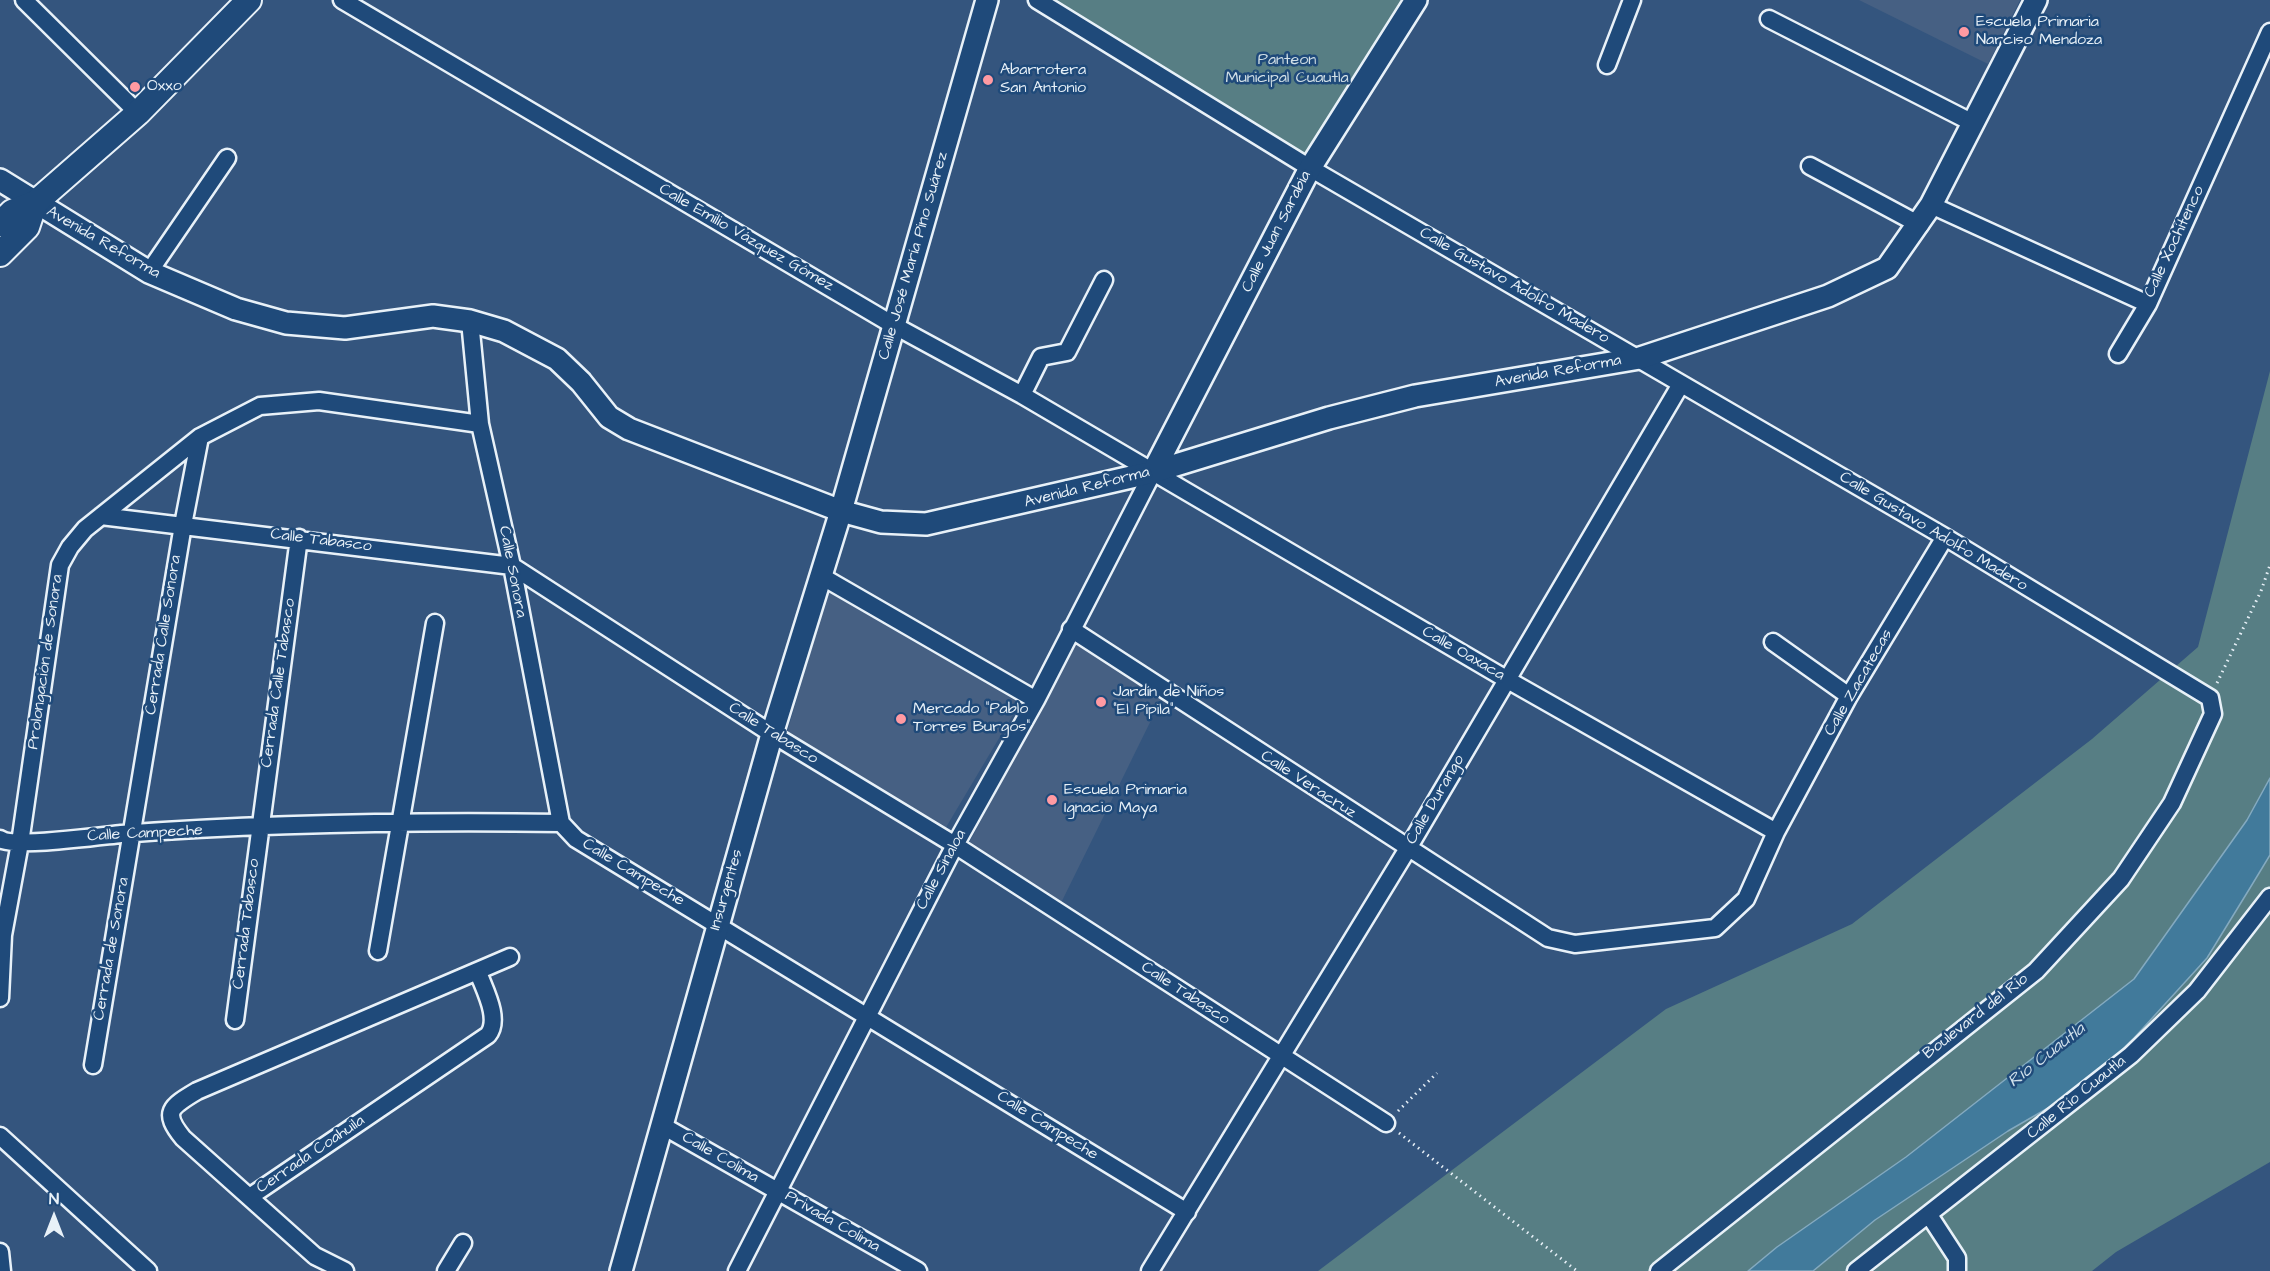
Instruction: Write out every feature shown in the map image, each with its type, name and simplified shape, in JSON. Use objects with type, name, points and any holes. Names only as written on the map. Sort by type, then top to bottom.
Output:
[{"type":"main road","points":[[0,224],[12,212],[35,203],[138,113],[249,0]]},
{"type":"main road","points":[[0,254],[27,227],[35,203]]},
{"type":"street","points":[[24,0],[138,113]]},
{"type":"street","name":"Calle Emilio Vázquez Gómez","points":[[342,0],[895,326],[1022,395],[1153,472]]},
{"type":"street","name":"Calle José María Pino Suárez","points":[[841,511],[987,0]]},
{"type":"street","name":"Calle Gustavo Adolfo Madero","points":[[1037,0],[1310,168],[1945,537],[2210,698]]},
{"type":"street","name":"Calle Juan Sarabia","points":[[1153,472],[1310,168],[1416,0]]},
{"type":"street","points":[[1607,65],[1632,0]]},
{"type":"street","name":"Avenida Reforma","points":[[0,180],[149,272],[236,309],[286,323],[345,328],[433,316],[470,321],[504,331],[557,359],[581,382],[609,417],[629,429],[841,511],[881,522],[926,524],[1153,472],[1329,418],[1415,396],[1640,358],[1828,296],[1887,268],[1920,225],[2036,0]]},
{"type":"street","points":[[1769,19],[1973,123]]},
{"type":"street","name":"Calle Xochitenco","points":[[1932,205],[2148,304],[2270,32]]},
{"type":"street","points":[[149,272],[227,158]]},
{"type":"street","points":[[1810,166],[1920,225]]},
{"type":"street","points":[[1022,395],[1041,357],[1067,352],[1104,280]]},
{"type":"street","points":[[2118,354],[2148,304]]},
{"type":"street","name":"Calle Sonora","points":[[470,321],[480,424],[512,566],[561,823]]},
{"type":"street","name":"Calle Durango","points":[[1150,1271],[1407,849],[1681,384]]},
{"type":"street","name":"Prolongación de Sonora","points":[[0,998],[3,935],[20,843],[60,564],[85,529],[200,436],[260,406],[319,401],[480,424]]},
{"type":"street","name":"Cerrada Calle Sonora","points":[[132,834],[200,436]]},
{"type":"street","name":"Calle Sinaloa","points":[[737,1271],[955,845],[1036,700],[1153,472]]},
{"type":"street","name":"Calle Oaxaca","points":[[1153,472],[1506,679],[1776,832]]},
{"type":"street","name":"Insurgentes","points":[[621,1271],[771,734],[841,511]]},
{"type":"street","name":"Calle Tabasco","points":[[101,516],[299,538],[512,566],[771,734],[955,845],[1386,1123]]},
{"type":"street","name":"Calle Zacatecas","points":[[1548,938],[1575,944],[1715,928],[1746,898],[1776,832],[1850,696],[1945,537]]},
{"type":"street","name":"Cerrada Calle Tabasco","points":[[259,828],[299,538]]},
{"type":"street","points":[[821,576],[1036,700]]},
{"type":"street","points":[[378,951],[398,820],[435,623]]},
{"type":"street","name":"Calle Veracruz","points":[[1071,629],[1407,849],[1548,938]]},
{"type":"street","points":[[1773,642],[1850,696]]},
{"type":"street","name":"Boulevard del Río","points":[[1659,1271],[2036,971],[2121,879],[2172,803],[2213,714],[2210,698]]},
{"type":"street","name":"Calle Campeche","points":[[0,839],[20,843],[132,834],[398,820],[561,823],[576,839],[1187,1212]]},
{"type":"street","name":"Cerrada Tabasco","points":[[235,1020],[259,828]]},
{"type":"street","name":"Cerrada de Sonora","points":[[93,1065],[132,834]]},
{"type":"street","name":"Calle Río Cuautla","points":[[1856,1271],[2131,1055],[2198,991],[2269,900]]},
{"type":"street","name":"Cerrada Coahuila","points":[[478,972],[494,1020],[493,1029],[488,1035],[251,1196],[183,1138],[171,1123],[171,1112],[180,1101],[197,1091],[510,957]]},
{"type":"street","name":"Calle Colima","points":[[663,1126],[777,1190]]},
{"type":"street","points":[[0,1136],[148,1271]]},
{"type":"street","name":"Privada Colima","points":[[777,1190],[918,1271]]},
{"type":"street","points":[[251,1196],[315,1256],[345,1271]]},
{"type":"street","points":[[1929,1215],[1957,1258],[1957,1271]]},
{"type":"street","points":[[446,1271],[463,1243]]},
{"type":"street","points":[[0,1252],[2,1271]]},
{"type":"path","points":[[2210,698],[2261,591],[2270,565]]},
{"type":"path","points":[[1437,1073],[1386,1123],[1577,1271]]},
{"type":"shaded area","name":"Escuela Primaria Narciso Mendoza","points":[[1859,0],[2020,0],[1988,64]]},
{"type":"shaded area","name":"Mercado \"Pablo Torres Burgos\"","points":[[828,592],[1020,703],[945,829],[786,736]]},
{"type":"shaded area","name":"Escuela Primaria Ignacio Maya","points":[[1074,642],[1162,698],[1060,905],[968,845]]},
{"type":"green space","name":"Panteon Municipal Cuautla","points":[[1037,0],[1416,0],[1310,168]]},
{"type":"green space","points":[[2270,371],[2270,1162],[2116,1252],[2092,1271],[1318,1271],[1666,1009],[1852,924],[2092,739],[2198,647]]},
{"type":"water","name":"Rio Cuautla","points":[[2270,778],[2270,855],[2250,888],[2207,958],[2134,1038],[2081,1089],[2008,1131],[1875,1220],[1813,1271],[1748,1271],[1777,1247],[1906,1157],[2134,979],[2247,820]]},
{"type":"place","name":"Escuela Primaria Narciso Mendoza","points":[[1964,32]]},
{"type":"place","name":"Abarrotera San Antonio","points":[[988,80]]},
{"type":"place","name":"Oxxo","points":[[135,87]]},
{"type":"place","name":"Jardín de Niños \"El Pípila\"","points":[[1101,702]]},
{"type":"place","name":"Mercado \"Pablo Torres Burgos\"","points":[[901,719]]},
{"type":"place","name":"Escuela Primaria Ignacio Maya","points":[[1052,800]]}]
